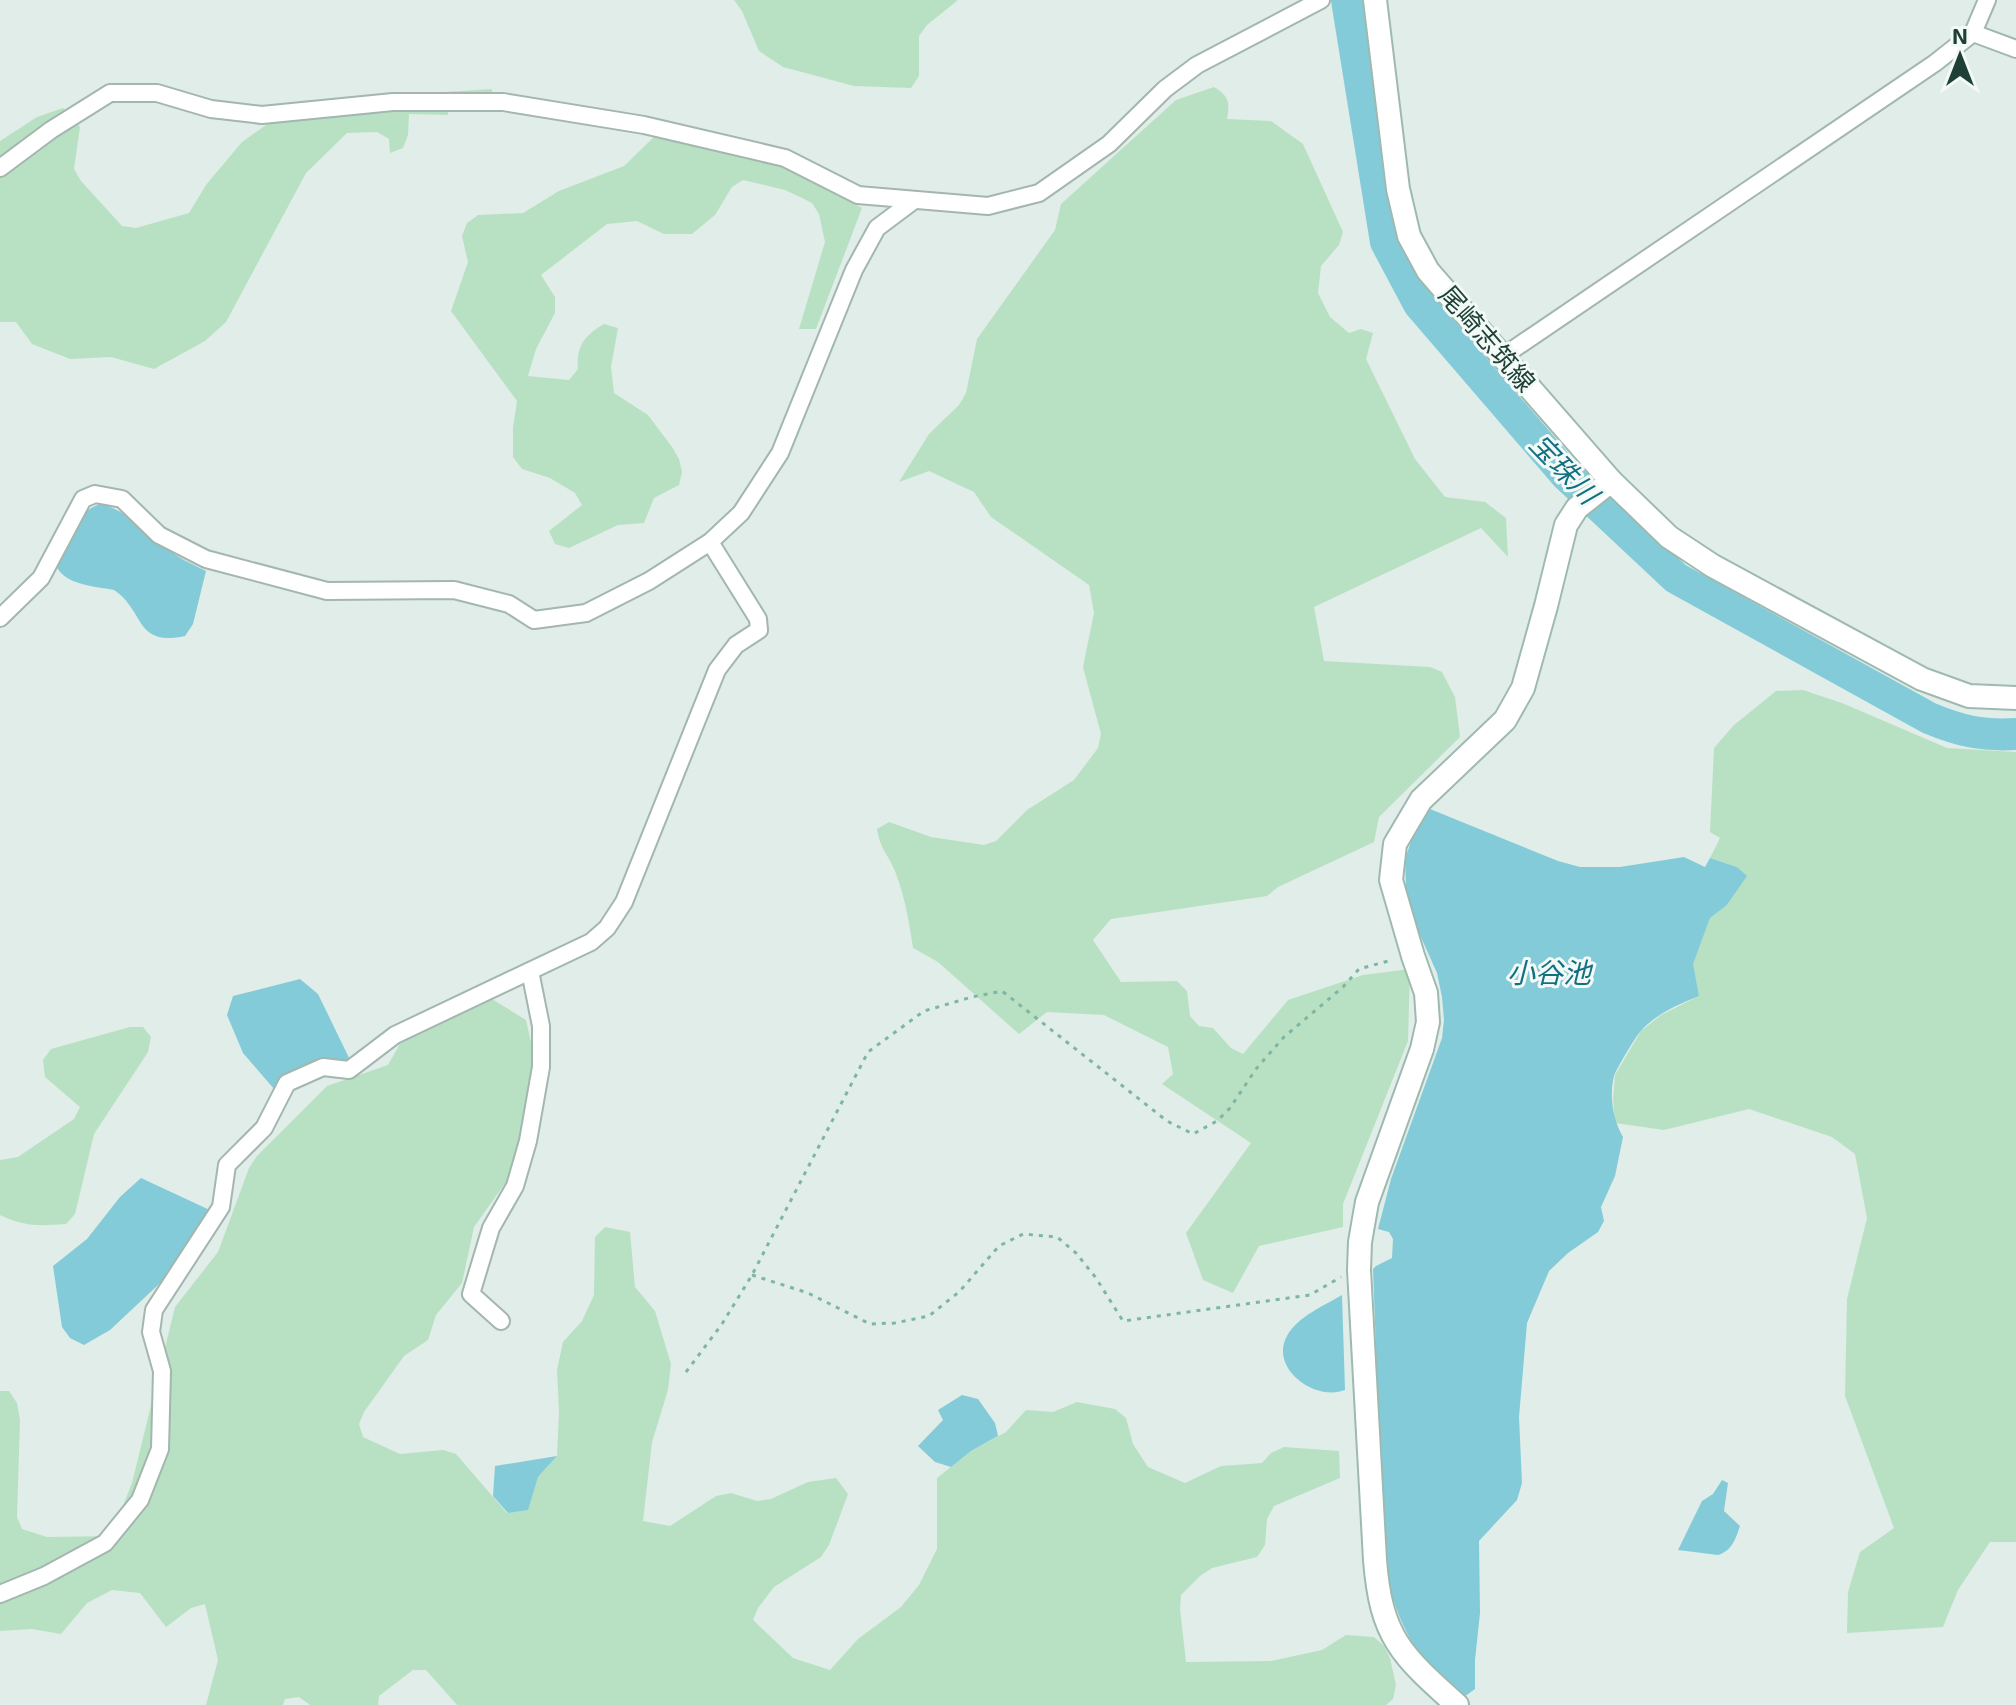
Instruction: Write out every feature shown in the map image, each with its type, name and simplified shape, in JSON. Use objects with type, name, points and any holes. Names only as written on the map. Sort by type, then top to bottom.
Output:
[{"type":"street","points":[[0,168],[51,130],[110,93],[157,93],[211,109],[262,115],[393,102],[503,102],[644,125],[785,158],[858,195],[988,206],[1039,193],[1109,144],[1165,89],[1197,65],[1321,0]]},
{"type":"street","name":"尾崎志筑線","points":[[1375,0],[1394,159],[1409,236],[1428,271],[1607,484],[1669,537],[1713,566],[1922,679],[1969,696],[2016,698]]},
{"type":"street","points":[[1502,357],[1935,63],[1973,33],[1987,0]]},
{"type":"street","points":[[1973,33],[2016,49]]},
{"type":"street","points":[[0,618],[41,578],[83,499],[95,494],[122,499],[159,535],[206,559],[327,591],[454,590],[509,604],[534,620],[586,613],[649,581],[710,542],[741,513],[780,453],[854,270],[877,228],[913,201]]},
{"type":"street","points":[[1457,1705],[1399,1648],[1388,1628],[1378,1595],[1375,1560],[1360,1242],[1367,1202],[1422,1049],[1428,1022],[1426,993],[1391,880],[1395,844],[1421,800],[1505,720],[1523,688],[1566,525],[1577,508],[1607,484]]},
{"type":"street","points":[[0,1594],[44,1576],[105,1543],[140,1500],[160,1449],[162,1371],[151,1332],[154,1310],[221,1207],[227,1165],[264,1128],[287,1083],[323,1067],[349,1070],[395,1035],[591,942],[607,928],[624,902],[717,670],[736,645],[759,630],[758,619],[710,542]]},
{"type":"street","points":[[501,1321],[471,1294],[491,1228],[515,1186],[531,1126],[541,1067],[541,1026],[530,971]]},
{"type":"path","points":[[686,1372],[722,1324],[752,1275],[868,1052],[924,1011],[1002,991],[1167,1121],[1193,1134],[1217,1121],[1284,1037],[1343,987],[1359,969],[1413,956]]},
{"type":"path","points":[[752,1275],[808,1293],[870,1324],[929,1316],[959,1292],[999,1246],[1023,1234],[1057,1237],[1076,1253],[1123,1321],[1310,1295],[1359,1270]]},
{"type":"green space","points":[[734,0],[958,0],[927,25],[919,36],[919,76],[911,88],[854,86],[783,67],[759,51]]},
{"type":"green space","points":[[1214,87],[1227,100],[1227,119],[1271,121],[1303,144],[1343,232],[1339,245],[1321,266],[1318,293],[1330,317],[1349,333],[1361,329],[1373,333],[1366,359],[1415,459],[1445,497],[1485,502],[1506,518],[1508,557],[1481,528],[1314,607],[1324,661],[1430,667],[1442,672],[1455,697],[1460,737],[1379,817],[1374,842],[1278,887],[1267,896],[1111,919],[1093,940],[1121,982],[1177,981],[1187,991],[1190,1016],[1199,1026],[1213,1028],[1231,1048],[1243,1054],[1288,1000],[1363,975],[1410,969],[1408,1041],[1343,1204],[1343,1227],[1259,1246],[1233,1293],[1203,1280],[1186,1233],[1251,1143],[1162,1084],[1173,1074],[1168,1047],[1104,1015],[1047,1012],[1019,1034],[938,962],[913,948],[901,890],[877,829],[889,822],[931,837],[984,845],[996,841],[1027,810],[1074,780],[1098,748],[1101,734],[1083,667],[1094,613],[1089,585],[991,517],[974,492],[929,471],[899,482],[929,434],[959,405],[966,393],[977,339],[1055,230],[1061,204],[1176,100]]},
{"type":"green space","points":[[492,89],[492,95],[449,99],[448,115],[409,114],[408,135],[403,148],[390,153],[389,139],[377,132],[347,133],[306,173],[226,322],[205,341],[154,369],[111,357],[70,359],[32,344],[16,322],[0,322],[0,141],[37,117],[63,108],[80,127],[74,169],[122,226],[136,228],[189,213],[206,185],[242,142],[300,101]]},
{"type":"green space","points":[[655,136],[778,161],[862,208],[816,329],[799,329],[825,242],[819,214],[812,203],[785,190],[743,180],[732,187],[715,215],[692,234],[664,234],[637,221],[607,224],[541,275],[555,297],[555,313],[536,349],[528,376],[569,380],[578,369],[580,348],[587,337],[604,324],[618,328],[611,367],[614,393],[648,415],[672,447],[682,472],[679,485],[654,498],[644,523],[618,525],[569,548],[555,544],[549,531],[582,505],[575,493],[550,478],[522,469],[513,457],[517,401],[451,311],[468,262],[462,236],[467,223],[478,215],[523,213],[559,191],[624,166]]},
{"type":"green space","points":[[1803,690],[1842,703],[1947,748],[2016,752],[2016,1542],[1990,1542],[1958,1590],[1943,1627],[1847,1633],[1848,1592],[1860,1552],[1894,1528],[1845,1396],[1847,1299],[1867,1218],[1855,1154],[1832,1137],[1749,1109],[1664,1130],[1615,1123],[1615,1075],[1641,1031],[1661,1015],[1699,996],[1692,964],[1710,918],[1726,906],[1737,867],[1710,858],[1720,838],[1710,832],[1714,748],[1734,725],[1776,691]]},
{"type":"green space","points":[[492,999],[526,1020],[532,1047],[531,1102],[516,1157],[506,1182],[474,1227],[462,1283],[436,1315],[428,1340],[404,1356],[364,1412],[359,1424],[363,1437],[400,1454],[443,1450],[456,1454],[507,1513],[527,1510],[538,1477],[557,1456],[557,1370],[563,1342],[582,1321],[594,1295],[595,1237],[605,1227],[630,1232],[635,1287],[655,1311],[671,1364],[668,1390],[652,1442],[643,1521],[670,1526],[716,1496],[731,1493],[757,1501],[771,1499],[808,1482],[836,1478],[848,1494],[829,1545],[821,1557],[774,1587],[753,1620],[793,1658],[830,1670],[858,1639],[901,1607],[919,1585],[937,1549],[937,1478],[971,1451],[1006,1432],[1026,1410],[1053,1412],[1077,1402],[1115,1409],[1126,1418],[1133,1444],[1148,1467],[1185,1483],[1221,1466],[1262,1463],[1271,1453],[1284,1447],[1339,1451],[1340,1478],[1274,1506],[1267,1519],[1265,1545],[1257,1557],[1212,1568],[1181,1595],[1186,1662],[1271,1661],[1322,1650],[1346,1635],[1374,1637],[1384,1646],[1390,1658],[1396,1685],[1393,1699],[1386,1705],[457,1705],[426,1670],[413,1670],[379,1696],[378,1705],[310,1705],[299,1697],[285,1699],[283,1705],[206,1705],[218,1660],[205,1604],[191,1608],[166,1627],[140,1593],[112,1590],[87,1603],[61,1634],[32,1629],[0,1631],[0,1391],[9,1391],[17,1403],[20,1420],[17,1517],[22,1529],[47,1537],[111,1536],[132,1483],[175,1307],[218,1252],[249,1168],[257,1156],[327,1086],[388,1065],[406,1033]]},
{"type":"green space","points":[[130,1027],[143,1027],[151,1037],[148,1052],[94,1134],[75,1214],[66,1224],[47,1225],[25,1224],[0,1215],[0,1160],[18,1157],[74,1119],[80,1107],[45,1077],[43,1060],[51,1049]]},
{"type":"water","points":[[101,504],[128,517],[171,552],[206,571],[193,624],[185,636],[169,638],[148,632],[124,598],[114,590],[71,580],[59,570],[55,563],[73,528],[92,507]]},
{"type":"water","name":"小谷池","points":[[1430,809],[1580,867],[1620,867],[1684,857],[1705,867],[1710,858],[1737,867],[1747,876],[1726,906],[1710,918],[1693,964],[1699,996],[1652,1020],[1640,1032],[1614,1076],[1613,1108],[1623,1137],[1615,1176],[1601,1207],[1604,1221],[1598,1232],[1549,1271],[1527,1323],[1519,1417],[1522,1483],[1517,1500],[1479,1541],[1480,1613],[1475,1689],[1464,1697],[1435,1671],[1414,1645],[1396,1606],[1384,1565],[1373,1269],[1392,1258],[1393,1239],[1389,1232],[1378,1229],[1391,1179],[1442,1038],[1444,1020],[1437,973],[1407,906],[1406,890],[1405,859],[1415,830]]},
{"type":"water","points":[[300,979],[318,994],[353,1066],[324,1066],[275,1090],[243,1053],[227,1015],[233,996]]},
{"type":"water","points":[[141,1178],[214,1212],[173,1271],[110,1330],[84,1345],[70,1338],[62,1327],[53,1266],[87,1239],[120,1197]]},
{"type":"water","points":[[1342,1295],[1345,1390],[1321,1391],[1298,1380],[1284,1360],[1283,1348],[1287,1336],[1298,1323]]},
{"type":"water","points":[[962,1395],[978,1399],[995,1423],[998,1436],[951,1467],[935,1462],[918,1446],[943,1420],[938,1410]]},
{"type":"water","points":[[557,1456],[538,1477],[528,1510],[508,1513],[493,1496],[495,1466]]},
{"type":"water","points":[[1722,1480],[1728,1483],[1724,1511],[1740,1526],[1733,1544],[1718,1555],[1678,1550],[1702,1501],[1713,1494]]},
{"type":"waterway","name":"宝珠川","points":[[1347,0],[1386,242],[1419,304],[1566,475],[1676,578],[1929,718],[1971,732],[2016,734]]}]
